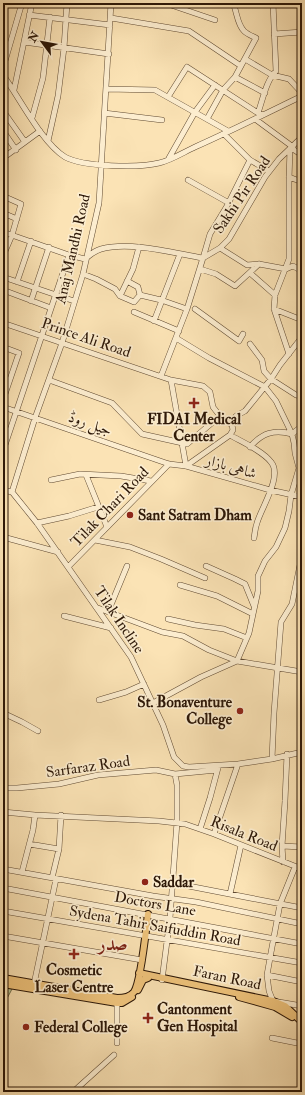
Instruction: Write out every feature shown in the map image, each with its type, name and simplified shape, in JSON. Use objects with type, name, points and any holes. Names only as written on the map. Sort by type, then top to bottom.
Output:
[{"type":"main road","points":[[3,978],[124,998],[134,992],[139,975],[148,914]]},
{"type":"main road","points":[[139,975],[148,978],[163,979],[275,1007],[302,1025]]},
{"type":"main road","name":"Faran Road","points":[[139,975],[273,1000],[284,1006],[302,1022]]},
{"type":"main road","points":[[3,984],[122,1003],[131,999],[143,980],[148,978]]},
{"type":"street","points":[[3,10],[5,3]]},
{"type":"street","points":[[3,68],[22,3]]},
{"type":"street","points":[[14,90],[32,3]]},
{"type":"street","points":[[48,141],[58,96],[64,48],[67,3]]},
{"type":"street","name":"Anaj Mandhi Road","points":[[12,492],[35,418],[62,343],[83,274],[85,259],[99,203],[111,3]]},
{"type":"street","points":[[165,3],[215,20]]},
{"type":"street","points":[[207,119],[223,90],[235,77],[256,38],[244,31],[239,22],[237,11],[233,3]]},
{"type":"street","points":[[260,114],[267,86],[272,74],[276,71],[273,3]]},
{"type":"street","points":[[29,15],[110,25]]},
{"type":"street","points":[[32,118],[43,78],[50,17]]},
{"type":"street","points":[[111,18],[189,32],[241,66]]},
{"type":"street","points":[[274,34],[302,32]]},
{"type":"street","points":[[24,42],[109,54]]},
{"type":"street","points":[[245,59],[272,74],[289,80],[302,93]]},
{"type":"street","points":[[168,97],[187,67],[260,114]]},
{"type":"street","points":[[3,75],[40,131],[55,149],[66,157],[82,162],[128,166],[159,163],[255,119],[260,114],[302,96]]},
{"type":"street","points":[[235,77],[265,93]]},
{"type":"street","points":[[168,159],[195,112],[215,85]]},
{"type":"street","points":[[107,89],[155,90],[207,119],[226,133],[250,160],[269,171]]},
{"type":"street","points":[[3,111],[25,142]]},
{"type":"street","points":[[104,113],[162,120]]},
{"type":"street","points":[[255,119],[302,155]]},
{"type":"street","points":[[3,131],[16,150]]},
{"type":"street","points":[[4,156],[16,150],[40,131]]},
{"type":"street","name":"Sakhi Pir Road","points":[[204,258],[220,248],[229,239],[269,171],[302,137]]},
{"type":"street","points":[[289,354],[274,309],[275,295],[289,259],[289,177],[292,148]]},
{"type":"street","points":[[162,376],[187,309],[204,258],[210,234],[250,160]]},
{"type":"street","points":[[289,177],[302,182]]},
{"type":"street","points":[[188,180],[228,203]]},
{"type":"street","points":[[3,196],[21,204],[12,235],[4,252]]},
{"type":"street","points":[[3,213],[17,219]]},
{"type":"street","points":[[3,232],[69,255],[85,259],[93,252],[102,249],[139,247],[204,258]]},
{"type":"street","points":[[17,282],[31,241]]},
{"type":"street","points":[[31,301],[49,247]]},
{"type":"street","points":[[120,296],[133,269],[139,247]]},
{"type":"street","points":[[220,248],[247,265],[259,264],[286,269],[293,266],[302,271]]},
{"type":"street","points":[[154,321],[180,254]]},
{"type":"street","points":[[3,451],[69,255]]},
{"type":"street","points":[[200,269],[216,274],[235,286],[259,264]]},
{"type":"street","points":[[250,273],[275,295]]},
{"type":"street","points":[[83,274],[115,289],[120,296],[134,302],[140,295]]},
{"type":"street","points":[[3,277],[74,301]]},
{"type":"street","points":[[127,281],[138,287],[140,295]]},
{"type":"street","points":[[3,290],[51,308]]},
{"type":"street","points":[[140,295],[162,300],[187,309]]},
{"type":"street","points":[[195,309],[239,341],[243,334]]},
{"type":"street","points":[[274,309],[302,320]]},
{"type":"street","points":[[134,312],[179,331]]},
{"type":"street","name":"Prince Ali Road","points":[[3,323],[171,380],[203,386],[210,392],[213,407],[220,416]]},
{"type":"street","points":[[186,466],[230,435],[233,430],[232,425],[236,416],[245,411],[302,337]]},
{"type":"street","points":[[153,703],[201,677],[237,661],[249,633],[258,591],[258,576],[265,561],[276,547],[285,528],[291,494],[299,468],[292,434],[276,401],[264,387],[209,358],[176,338]]},
{"type":"street","points":[[250,344],[262,360],[264,371],[271,379],[296,395],[302,397]]},
{"type":"street","points":[[3,347],[19,353],[3,400]]},
{"type":"street","points":[[49,380],[112,403],[142,434],[185,443],[220,416],[232,425]]},
{"type":"street","points":[[171,380],[185,443],[186,466]]},
{"type":"street","name":"جیل روڈ","points":[[3,407],[169,464],[186,466]]},
{"type":"street","points":[[292,434],[302,426]]},
{"type":"street","points":[[250,447],[256,439],[264,434],[283,432],[292,434]]},
{"type":"street","points":[[230,435],[271,461],[275,468],[272,486],[257,523],[254,538]]},
{"type":"street","name":"Tilak Chari Road","points":[[68,566],[169,464]]},
{"type":"street","name":"شاہی بازار","points":[[186,466],[270,490],[302,497]]},
{"type":"street","points":[[51,480],[80,474],[121,476],[151,481]]},
{"type":"street","points":[[86,475],[107,527]]},
{"type":"street","points":[[3,490],[12,492]]},
{"type":"street","name":"Tilak Incline","points":[[12,492],[38,523],[131,657],[163,725],[174,756],[182,766],[218,768]]},
{"type":"street","points":[[38,523],[69,516],[98,507]]},
{"type":"street","points":[[3,537],[58,552]]},
{"type":"street","points":[[95,540],[130,547],[161,558],[205,578]]},
{"type":"street","points":[[272,759],[281,622],[292,604],[302,555]]},
{"type":"street","points":[[108,612],[126,566]]},
{"type":"street","points":[[206,566],[235,578],[244,584],[254,607]]},
{"type":"street","points":[[180,585],[217,596],[253,614]]},
{"type":"street","points":[[98,608],[162,632],[183,636],[209,650],[237,661],[302,672]]},
{"type":"street","points":[[64,616],[111,628]]},
{"type":"street","points":[[168,618],[195,625],[224,629],[247,638]]},
{"type":"street","points":[[99,700],[126,692],[144,684]]},
{"type":"street","points":[[3,713],[38,731]]},
{"type":"street","points":[[200,829],[218,768],[272,759],[287,754],[302,752]]},
{"type":"street","points":[[283,862],[282,846],[287,754]]},
{"type":"street","points":[[214,834],[238,764]]},
{"type":"street","name":"Sarfaraz Road","points":[[3,788],[59,784],[98,775],[156,770],[175,774],[218,768]]},
{"type":"street","points":[[163,979],[170,918],[177,822],[177,785],[175,774]]},
{"type":"street","name":"Risala Road","points":[[3,812],[177,822],[214,834],[302,870]]},
{"type":"street","points":[[22,872],[33,830],[35,815]]},
{"type":"street","points":[[34,984],[52,898],[59,849],[61,815]]},
{"type":"street","points":[[29,844],[59,849]]},
{"type":"street","points":[[230,894],[241,845]]},
{"type":"street","points":[[282,846],[302,847]]},
{"type":"street","points":[[295,867],[280,904],[268,975],[269,991],[273,1000],[302,1006]]},
{"type":"street","points":[[3,869],[196,902],[302,924]]},
{"type":"street","points":[[173,883],[302,908]]},
{"type":"street","name":"Doctors Lane","points":[[3,888],[170,918],[302,944]]},
{"type":"street","name":"Sydena Tahir Saifuddin Road","points":[[3,911],[302,963]]},
{"type":"street","points":[[3,936],[142,960]]},
{"type":"street","points":[[268,975],[302,982]]},
{"type":"street","points":[[117,1003],[117,1043]]},
{"type":"street","points":[[272,1038],[302,1044]]},
{"type":"street","points":[[73,1092],[114,1055]]},
{"type":"green space","points":[[3,987],[12,989],[3,1006]]},
{"type":"place","name":"FIDAI Medical Center","points":[[194,403]]},
{"type":"place","name":"Sant Satram Dham","points":[[130,515]]},
{"type":"place","name":"St. Bonaventure College","points":[[240,711]]},
{"type":"place","name":"Saddar","points":[[145,882]]},
{"type":"place","name":"Cosmetic Laser Centre","points":[[74,954]]},
{"type":"place","name":"Cantonment Gen Hospital","points":[[148,1018]]},
{"type":"place","name":"Federal College","points":[[26,1027]]},
{"type":"district","name":"صدر","points":[[113,944]]}]
